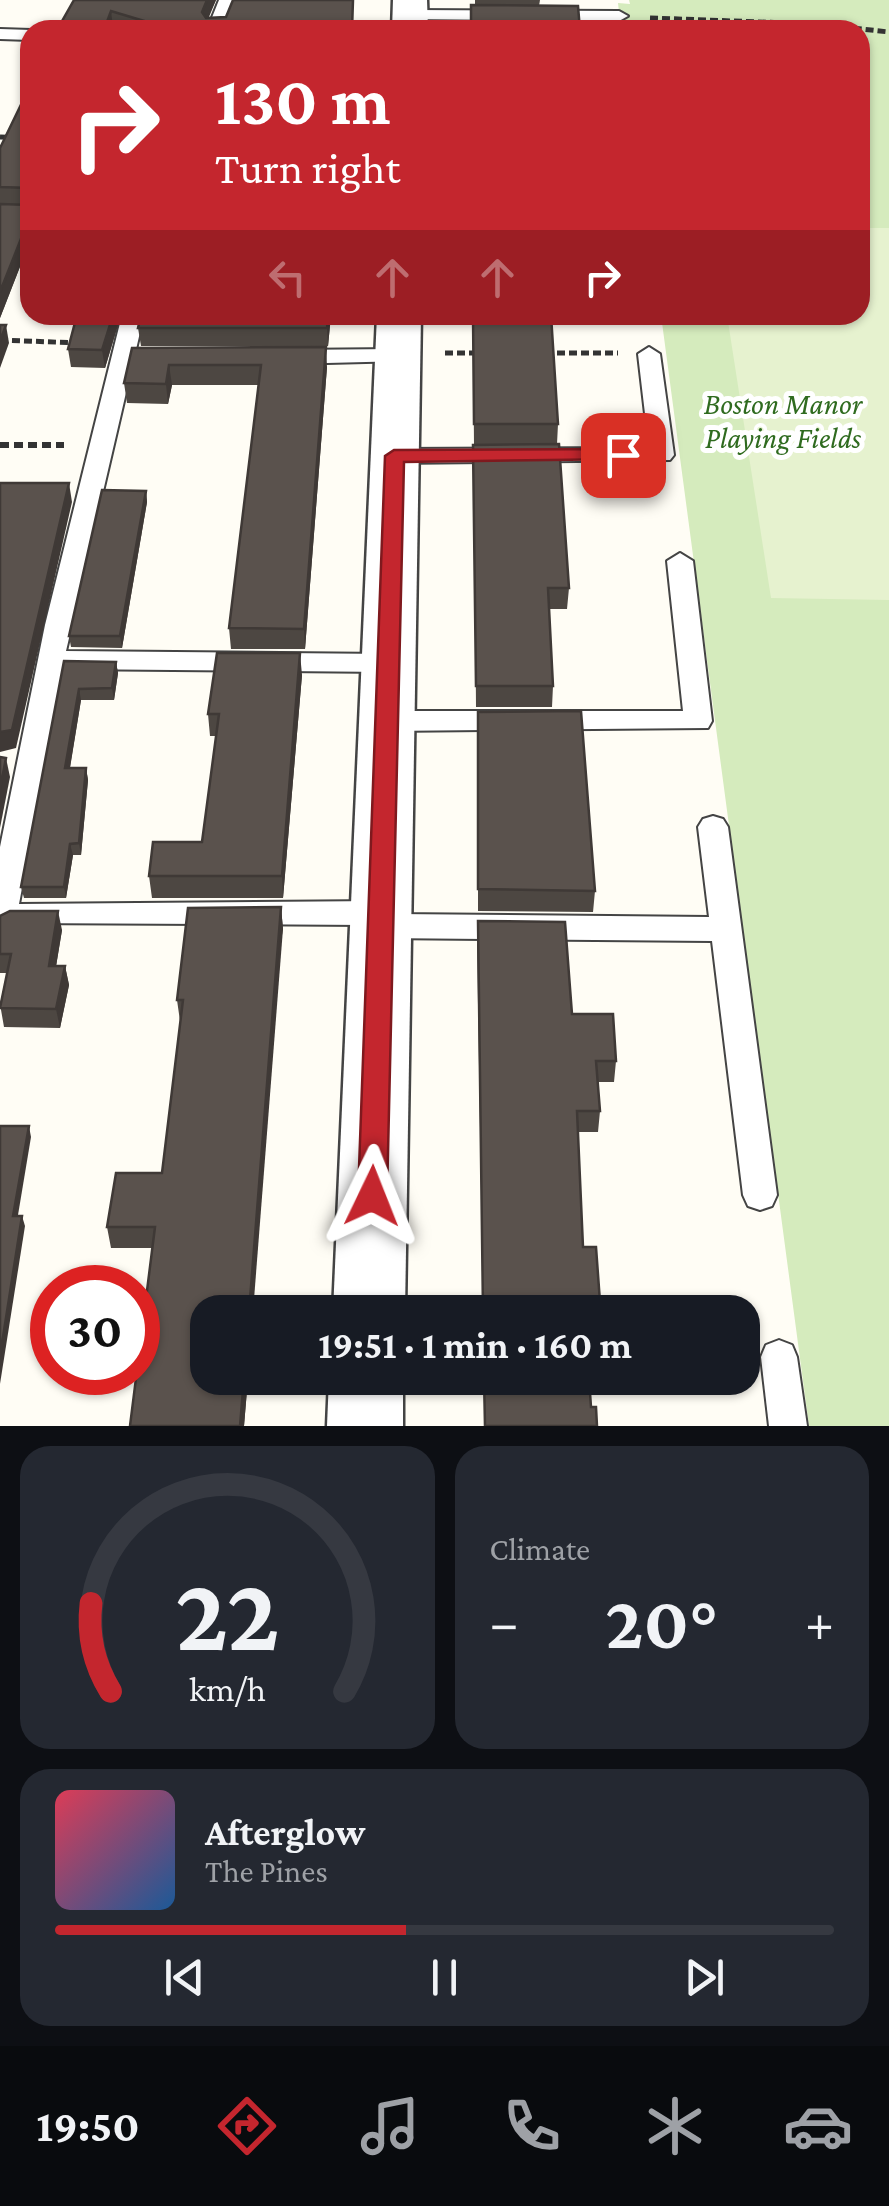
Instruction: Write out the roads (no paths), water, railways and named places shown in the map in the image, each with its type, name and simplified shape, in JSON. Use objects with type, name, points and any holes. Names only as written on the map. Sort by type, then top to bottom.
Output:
[{"type":"street","points":[[369,1295],[398,341]]},
{"type":"street","points":[[365,1426],[366,1395]]},
{"type":"lane","points":[[410,15],[619,16]]},
{"type":"lane","points":[[132,325],[129,353],[100,446],[51,660],[1,918],[381,919],[725,929]]},
{"type":"lane","points":[[274,356],[398,341]]},
{"type":"lane","points":[[394,456],[662,455],[649,354]]},
{"type":"lane","points":[[387,721],[698,721],[680,561]]},
{"type":"lane","points":[[51,660],[388,664]]},
{"type":"lane","points":[[0,764],[31,762]]},
{"type":"lane","points":[[713,827],[760,1195]]},
{"type":"lane","points":[[780,1357],[788,1426]]},
{"type":"park label","name":"Boston Manor Playing Fields","points":[[783,421]]}]
